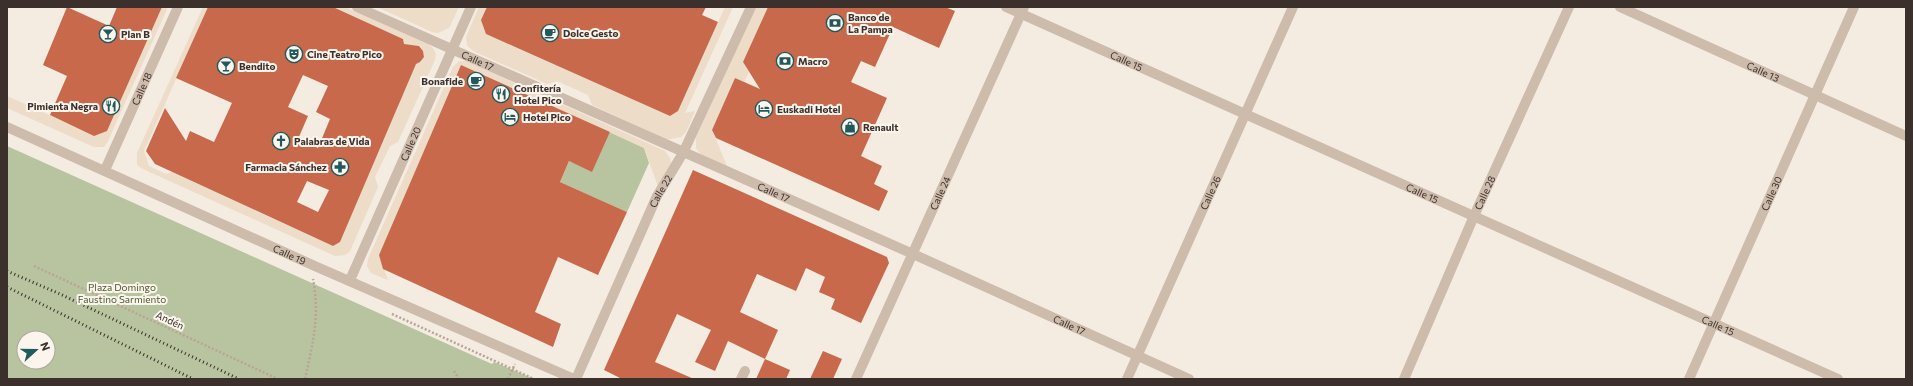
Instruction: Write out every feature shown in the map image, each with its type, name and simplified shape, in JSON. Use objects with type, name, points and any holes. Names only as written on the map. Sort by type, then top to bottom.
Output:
[{"type":"street","name":"Calle 18","points":[[105,170],[178,7]]},
{"type":"street","name":"Calle 17","points":[[357,7],[913,254],[1137,357],[1189,379]]},
{"type":"street","name":"Calle 20","points":[[350,280],[471,7]]},
{"type":"street","name":"Calle 22","points":[[575,379],[657,196],[684,152],[751,7]]},
{"type":"street","name":"Calle 15","points":[[1006,7],[1023,10],[1245,114],[1838,379]]},
{"type":"street","name":"Calle 26","points":[[1127,379],[1293,7]]},
{"type":"street","name":"Calle 28","points":[[1404,379],[1474,216],[1569,7]]},
{"type":"street","name":"Calle 13","points":[[1620,7],[1906,136]]},
{"type":"street","name":"Calle 30","points":[[1689,379],[1814,94],[1854,7]]},
{"type":"street","name":"Calle 24","points":[[856,379],[1023,10]]},
{"type":"street","name":"Calle 19","points":[[7,126],[317,267],[350,280],[575,379]]},
{"type":"path","name":"Andén","points":[[34,266],[278,379]]},
{"type":"path","points":[[305,379],[316,326],[317,307],[313,278],[317,267]]},
{"type":"path","points":[[454,371],[459,379]]},
{"type":"green space","points":[[610,132],[644,148],[649,163],[627,212],[560,182],[569,161],[592,171]]},
{"type":"green space","name":"Plaza Domingo Faustino Sarmiento","points":[[7,146],[492,364],[494,362],[534,379],[7,379]]},
{"type":"shaded area","points":[[162,7],[168,7],[104,147],[94,147],[7,108],[7,96],[94,135],[107,131]]},
{"type":"shaded area","points":[[203,7],[208,7],[144,151],[149,166],[166,174],[172,172],[333,246],[340,242],[398,107],[404,45],[403,39],[333,7],[345,7],[428,44],[433,48],[436,54],[435,60],[398,142],[390,146],[375,177],[378,187],[350,251],[345,255],[335,256],[143,169],[137,165],[137,153]],"holes":[[[410,46],[420,46],[424,57],[420,62]]]},
{"type":"shaded area","points":[[377,7],[459,7],[449,28],[438,33],[432,32]]},
{"type":"shaded area","points":[[479,7],[487,7],[486,34],[670,116],[678,111],[725,7],[733,7],[685,113],[695,111],[686,132],[681,137],[666,139],[592,105],[588,95],[557,81],[547,84],[473,51],[467,45],[466,37]]},
{"type":"shaded area","points":[[755,7],[768,7],[743,62],[749,72],[744,82],[735,78],[712,130],[727,166],[701,155],[696,148],[696,138]]},
{"type":"shaded area","points":[[459,61],[466,61],[665,151],[670,158],[671,163],[659,189],[644,148],[461,65],[379,255],[388,280],[371,273],[367,266],[368,259],[453,67]]},
{"type":"building","points":[[67,7],[109,26],[117,7],[162,7],[107,131],[94,136],[50,115],[67,76],[43,65]]},
{"type":"building","points":[[208,7],[333,7],[403,39],[404,44],[419,46],[423,51],[424,57],[416,64],[340,242],[333,246],[155,164],[146,151],[165,108],[186,141],[190,131],[214,142],[232,103],[176,78]],"holes":[[[303,75],[328,86],[316,112],[330,119],[318,148],[298,139],[308,116],[288,107]],[[307,181],[329,190],[318,212],[297,202]]]},
{"type":"building","points":[[487,7],[706,7],[702,15],[718,22],[678,111],[670,116],[486,34],[481,20]]},
{"type":"building","points":[[768,7],[945,7],[955,11],[939,48],[893,27],[875,67],[861,61],[851,82],[887,98],[861,156],[882,166],[874,184],[888,191],[879,211],[716,138],[712,130],[735,78],[760,89],[743,62]]},
{"type":"building","points":[[461,65],[610,132],[592,172],[569,161],[560,182],[627,212],[598,275],[558,257],[535,312],[561,324],[553,347],[383,269],[379,255]]},
{"type":"building","points":[[693,170],[887,257],[889,263],[861,323],[831,309],[835,299],[819,292],[825,277],[806,268],[796,291],[757,274],[740,312],[778,330],[765,359],[728,341],[715,371],[695,362],[711,330],[677,314],[655,362],[694,379],[622,379],[604,370]]},
{"type":"building","points":[[823,351],[842,359],[833,379],[810,379]]},
{"type":"building","points":[[765,359],[790,370],[786,379],[756,379]]},
{"type":"railway","points":[[7,271],[60,294],[239,379]]},
{"type":"railway","points":[[7,287],[193,379]]},
{"type":"place","name":"Banco de La Pampa","points":[[835,23]]},
{"type":"place","name":"Dolce Gesto","points":[[550,33]]},
{"type":"place","name":"Plan B","points":[[108,34]]},
{"type":"place","name":"Cine Teatro Pico","points":[[294,54]]},
{"type":"place","name":"Macro","points":[[785,61]]},
{"type":"place","name":"Bendito","points":[[226,66]]},
{"type":"place","name":"Bonafide","points":[[476,81]]},
{"type":"place","name":"Confitería Hotel Pico","points":[[501,94]]},
{"type":"place","name":"Pimienta Negra","points":[[111,106]]},
{"type":"place","name":"Euskadi Hotel","points":[[764,109]]},
{"type":"place","name":"Hotel Pico","points":[[510,117]]},
{"type":"place","name":"Renault","points":[[850,127]]},
{"type":"place","name":"Palabras de Vida","points":[[281,141]]},
{"type":"place","name":"Farmacia Sánchez","points":[[340,167]]}]
